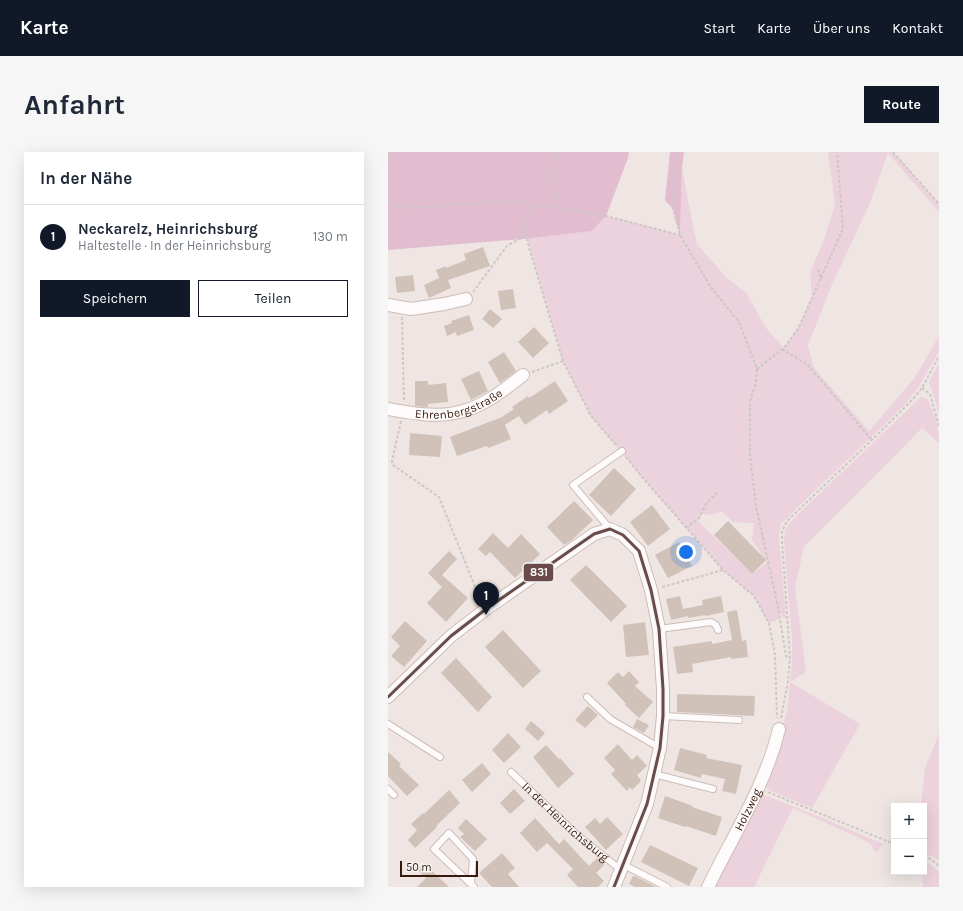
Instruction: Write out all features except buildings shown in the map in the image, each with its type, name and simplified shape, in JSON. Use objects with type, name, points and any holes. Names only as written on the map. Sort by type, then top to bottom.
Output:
[{"type":"street","points":[[388,305],[412,309],[466,299]]},
{"type":"street","name":"Ehrenbergstraße","points":[[388,409],[437,415],[459,412],[480,404],[502,391],[523,375]]},
{"type":"street","points":[[388,696],[451,636],[486,609],[594,534],[610,529]]},
{"type":"street","name":"In der Heinrichsburg","points":[[610,529],[623,535],[639,551],[651,590],[659,629],[663,689],[663,716],[660,748],[648,804],[614,887]]},
{"type":"street","name":"Holzweg","points":[[708,887],[758,788],[774,752],[779,729]]},
{"type":"lane","points":[[610,529],[573,485],[622,451]]},
{"type":"lane","points":[[659,629],[711,622],[718,630]]},
{"type":"lane","points":[[586,697],[610,719],[660,748]]},
{"type":"lane","points":[[663,716],[739,720]]},
{"type":"lane","points":[[388,724],[440,757]]},
{"type":"lane","name":"In der Heinrichsburg","points":[[511,772],[576,834],[622,868],[667,887]]},
{"type":"lane","points":[[654,774],[713,789]]},
{"type":"lane","points":[[388,789],[394,795]]},
{"type":"lane","points":[[449,833],[474,859],[472,886],[434,849],[449,833]]},
{"type":"path","points":[[388,155],[392,152]]},
{"type":"path","points":[[554,152],[555,208]]},
{"type":"path","points":[[678,152],[673,209],[680,235],[710,286],[739,322],[757,369],[756,382],[750,402],[750,456],[756,506],[779,613],[786,656],[790,657]]},
{"type":"path","points":[[757,369],[782,349],[799,327],[843,229],[837,152]]},
{"type":"path","points":[[893,152],[939,204]]},
{"type":"path","points":[[388,201],[398,208],[512,201],[525,202],[531,206],[571,210],[606,216],[680,235]]},
{"type":"path","points":[[531,206],[524,225],[526,235],[563,361],[591,416],[723,570],[754,596],[769,623],[775,655],[777,717],[779,729]]},
{"type":"path","points":[[466,299],[507,246],[526,235]]},
{"type":"path","points":[[817,267],[820,278]]},
{"type":"path","points":[[402,308],[404,397]]},
{"type":"path","points":[[782,349],[808,365],[872,440]]},
{"type":"path","points":[[779,729],[786,694],[790,657],[782,531],[787,521],[912,401],[922,388],[939,356]]},
{"type":"path","points":[[523,375],[563,361]]},
{"type":"path","points":[[922,388],[930,394],[939,426]]},
{"type":"path","points":[[403,412],[392,461],[393,465],[440,498],[481,602],[486,609]]},
{"type":"path","points":[[686,528],[699,518],[706,504],[718,492]]},
{"type":"path","points":[[651,590],[723,570]]},
{"type":"path","points":[[758,788],[891,843]]},
{"type":"path","points":[[927,857],[939,867]]},
{"type":"shaded area","points":[[388,152],[629,152],[606,216],[592,231],[523,239],[388,250]]},
{"type":"shaded area","points":[[670,152],[684,152],[682,167],[680,235],[673,209],[665,200]]},
{"type":"shaded area","points":[[828,152],[893,152],[939,204],[939,212],[888,153],[870,203],[831,287],[808,345],[814,368],[869,431],[914,379],[939,336],[939,351],[919,386],[907,402],[781,524],[779,536],[786,618],[783,618],[779,610],[780,619],[769,623],[754,596],[723,570],[591,416],[563,361],[527,238],[592,231],[606,216],[680,235],[682,167],[697,244],[727,278],[747,294],[766,328],[784,348],[799,327],[812,296],[810,272],[824,240],[835,204]],"holes":[[[722,512],[733,522],[754,523],[752,540],[767,562],[752,574],[697,520],[702,514],[707,515]]]},
{"type":"shaded area","points":[[939,363],[939,413],[929,382]]},
{"type":"shaded area","points":[[921,397],[927,399],[936,420],[939,443],[922,428],[804,547],[795,588],[806,672],[790,682],[792,638],[784,542],[785,530],[792,520]]},
{"type":"shaded area","points":[[790,682],[860,724],[812,808],[771,791],[767,788],[765,783],[787,711]]},
{"type":"shaded area","points":[[939,734],[939,861],[938,859],[927,854],[927,803],[921,803],[925,768]]},
{"type":"shaded area","points":[[762,795],[823,818],[883,844],[876,853],[870,843],[793,808],[754,887],[708,887],[758,797]]},
{"type":"shaded area","points":[[927,862],[939,872],[939,887],[923,887],[922,875],[927,875]]},
{"type":"transit line","name":"831","points":[[388,697],[451,636],[486,609],[594,534],[610,529],[623,535],[639,551],[651,590],[659,629],[663,689],[663,716],[660,748],[647,804],[614,887]]},
{"type":"place","name":"Neckarelz, Heinrichsburg","points":[[486,615]]}]
